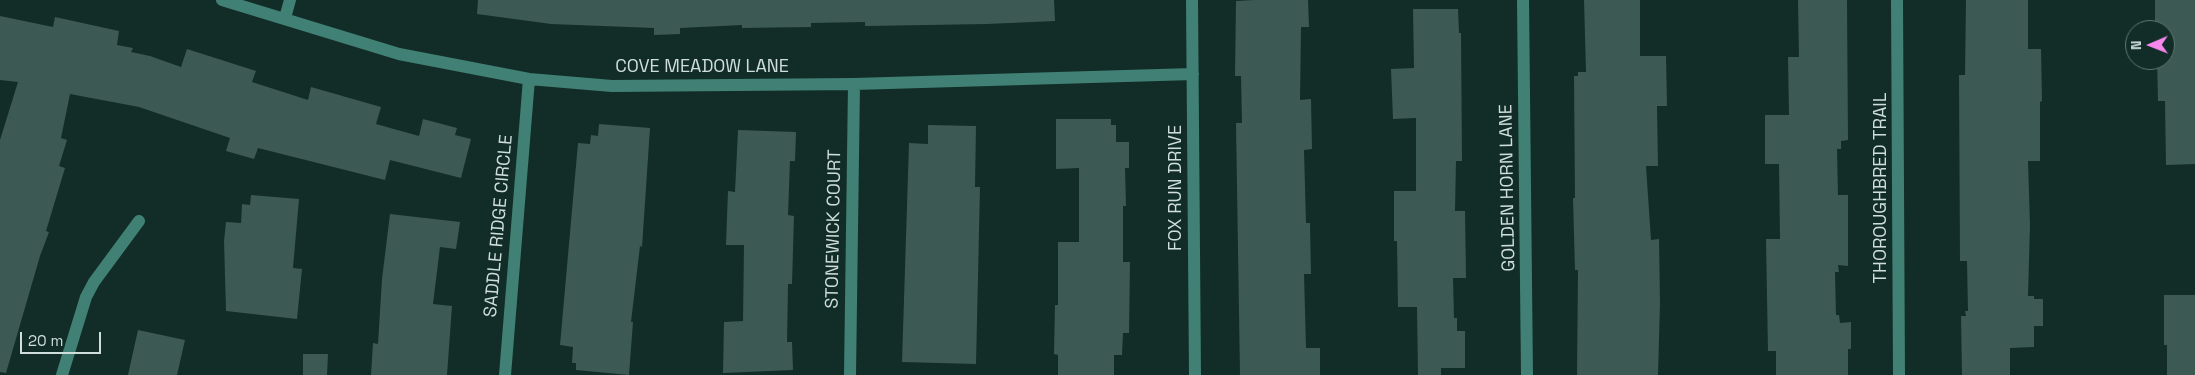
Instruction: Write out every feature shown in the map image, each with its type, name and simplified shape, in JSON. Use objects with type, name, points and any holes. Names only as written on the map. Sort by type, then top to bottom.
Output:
[{"type":"street","name":"COVE MEADOW LANE","points":[[222,0],[399,54],[528,79],[612,86],[854,84],[1193,74]]},
{"type":"street","points":[[285,18],[290,0]]},
{"type":"street","name":"FOX RUN DRIVE","points":[[1192,0],[1195,375]]},
{"type":"street","name":"GOLDEN HORN LANE","points":[[1523,0],[1527,375]]},
{"type":"street","name":"THOROUGHBRED TRAIL","points":[[1897,0],[1899,375]]},
{"type":"street","name":"SADDLE RIDGE CIRCLE","points":[[505,375],[528,79]]},
{"type":"street","name":"STONEWICK COURT","points":[[850,375],[854,84]]},
{"type":"street","points":[[62,375],[86,297],[94,282],[139,221]]},
{"type":"building","points":[[478,0],[1054,0],[1055,21],[865,26],[865,22],[811,23],[811,27],[742,28],[742,25],[680,28],[680,34],[654,35],[654,28],[551,24],[477,14]]},
{"type":"building","points":[[1308,0],[1309,27],[1301,27],[1300,100],[1311,99],[1312,149],[1304,150],[1306,223],[1310,223],[1311,274],[1304,274],[1306,348],[1320,348],[1320,375],[1240,375],[1236,123],[1242,123],[1241,76],[1235,76],[1236,1]]},
{"type":"building","points":[[1584,0],[1640,0],[1640,56],[1666,56],[1667,106],[1657,106],[1658,166],[1646,166],[1651,240],[1659,239],[1658,375],[1577,375],[1578,270],[1575,270],[1573,198],[1575,198],[1574,76],[1578,76],[1578,72],[1586,72]]},
{"type":"building","points":[[1798,0],[1847,0],[1848,140],[1841,141],[1841,149],[1837,149],[1838,195],[1848,195],[1848,266],[1838,265],[1839,272],[1835,272],[1836,315],[1839,315],[1840,323],[1851,322],[1851,349],[1848,349],[1848,375],[1776,375],[1776,351],[1768,351],[1766,239],[1780,239],[1779,164],[1765,164],[1765,115],[1789,115],[1788,57],[1799,57]]},
{"type":"building","points":[[1966,0],[2028,0],[2028,49],[2041,49],[2040,161],[2028,161],[2030,225],[2028,296],[2034,296],[2034,299],[2043,299],[2043,326],[2034,326],[2034,347],[2010,348],[2010,375],[1962,375],[1961,316],[1966,316],[1965,311],[1968,311],[1967,261],[1960,261],[1959,75],[1965,75]]},
{"type":"building","points":[[2155,0],[2195,0],[2195,164],[2166,165],[2165,101],[2158,101],[2157,70],[2175,70],[2175,20],[2155,20]]},
{"type":"building","points":[[1413,9],[1458,9],[1459,33],[1461,33],[1462,161],[1456,161],[1455,211],[1465,211],[1466,278],[1453,278],[1454,318],[1457,318],[1457,331],[1465,331],[1465,368],[1441,368],[1441,375],[1418,375],[1417,307],[1398,307],[1397,241],[1394,241],[1394,191],[1416,191],[1416,118],[1393,119],[1391,69],[1414,68]]},
{"type":"building","points":[[0,16],[53,27],[55,17],[119,31],[117,45],[133,48],[131,52],[150,56],[181,67],[187,49],[256,71],[252,82],[308,100],[311,87],[381,107],[376,124],[419,136],[423,119],[457,128],[455,135],[471,139],[461,178],[390,160],[385,180],[258,148],[254,159],[226,151],[230,138],[139,107],[70,94],[61,138],[67,140],[59,166],[65,168],[46,231],[49,232],[40,256],[6,373],[0,372],[0,140],[18,82],[0,80]]},
{"type":"building","points":[[1056,119],[1111,119],[1111,125],[1116,125],[1116,142],[1129,142],[1129,168],[1125,168],[1126,206],[1123,206],[1123,262],[1130,262],[1129,333],[1123,333],[1122,355],[1114,355],[1114,375],[1058,375],[1058,355],[1054,354],[1055,305],[1058,305],[1058,242],[1079,242],[1079,168],[1056,169]]},
{"type":"building","points":[[599,124],[650,128],[642,247],[640,246],[631,322],[633,322],[629,375],[576,370],[576,363],[572,363],[573,347],[560,345],[578,143],[590,144],[591,135],[598,136]]},
{"type":"building","points":[[928,125],[976,126],[975,187],[980,187],[976,364],[902,362],[909,143],[928,144]]},
{"type":"building","points":[[738,130],[796,132],[795,161],[790,161],[788,215],[794,216],[792,284],[788,284],[787,342],[792,342],[793,370],[723,373],[724,322],[743,321],[744,245],[726,245],[728,191],[735,192]]},
{"type":"building","points":[[251,195],[299,199],[293,268],[302,269],[297,319],[226,311],[224,241],[226,222],[241,223],[242,204],[250,205]]},
{"type":"building","points":[[390,214],[460,222],[456,249],[440,247],[433,304],[452,306],[447,375],[371,375],[373,343],[378,344],[382,279]]},
{"type":"building","points":[[2164,295],[2195,295],[2195,375],[2167,375],[2167,345],[2164,345]]},
{"type":"building","points":[[138,330],[185,340],[177,375],[128,375]]},
{"type":"building","points":[[303,354],[328,354],[327,375],[303,375]]}]
